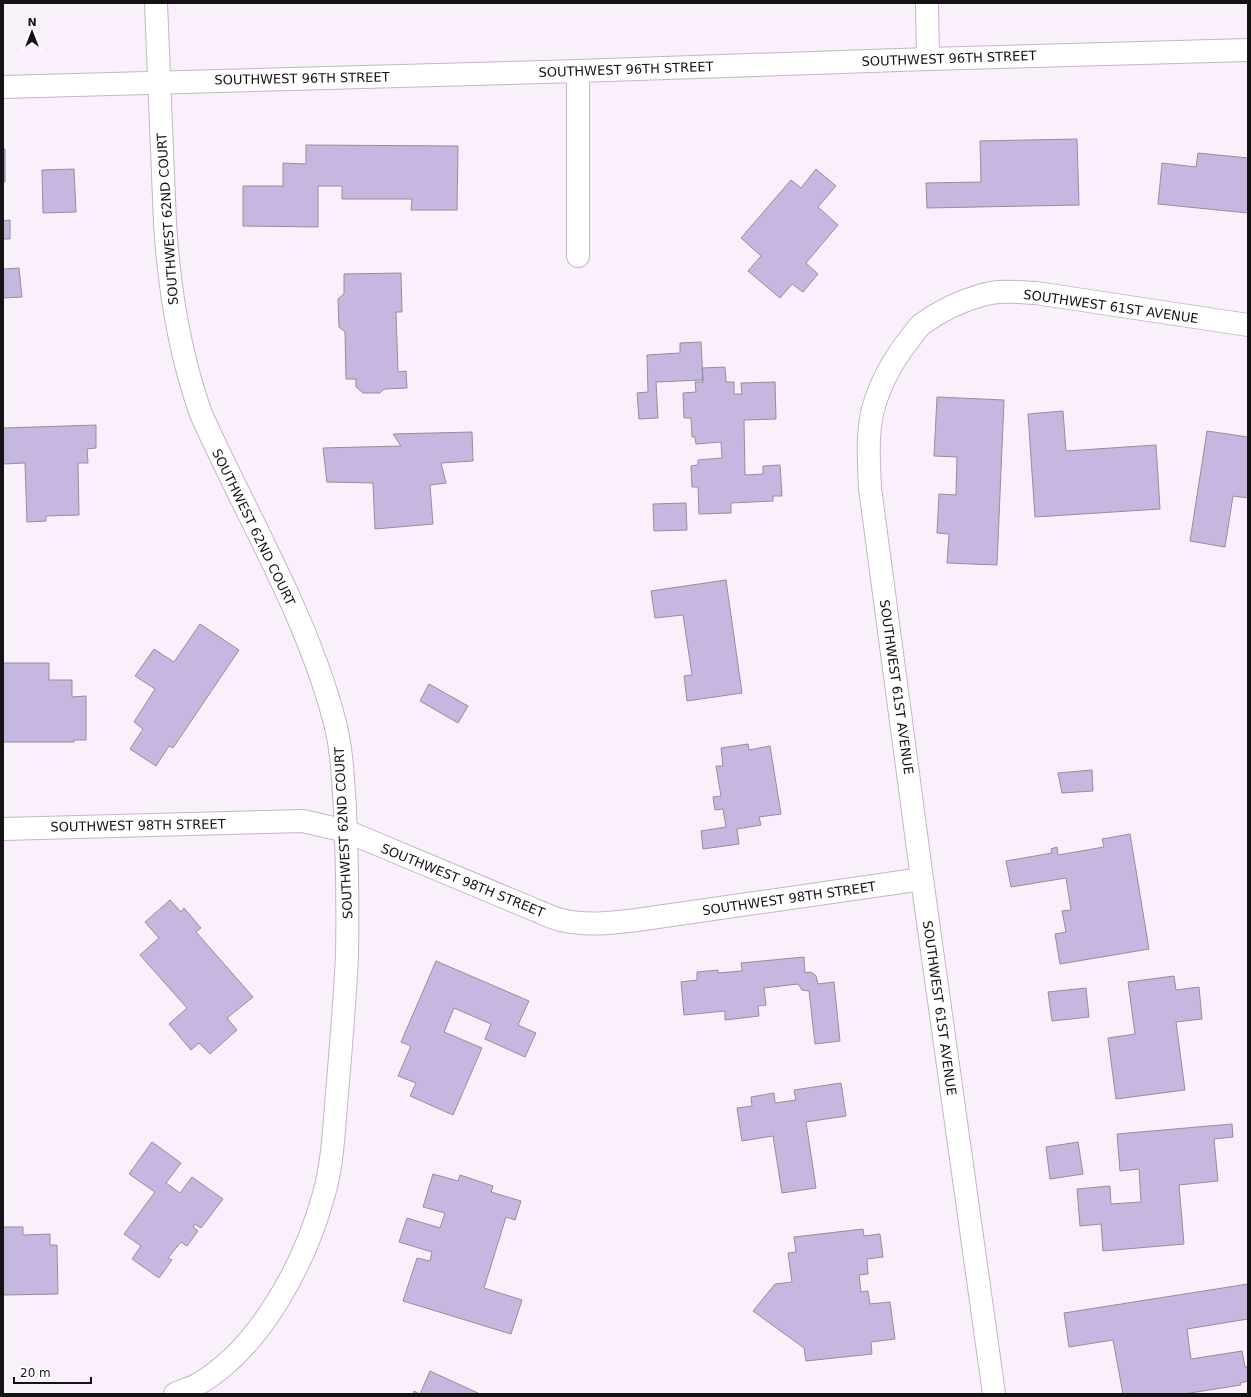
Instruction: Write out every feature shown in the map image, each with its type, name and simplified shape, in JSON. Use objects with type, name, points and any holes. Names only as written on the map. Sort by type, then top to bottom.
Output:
[{"type":"street","name":"SOUTHWEST 62ND COURT","points":[[156,3],[158,82],[167,258],[176,323],[190,385],[201,414],[312,648],[324,686],[338,734],[343,779],[348,890],[345,985],[334,1140],[324,1195],[309,1238],[296,1268],[266,1319],[227,1362],[210,1376],[184,1390]]},
{"type":"street","points":[[927,3],[928,59]]},
{"type":"street","name":"SOUTHWEST 96TH STREET","points":[[3,86],[578,71],[1248,50]]},
{"type":"street","points":[[578,71],[578,256]]},
{"type":"street","name":"SOUTHWEST 61ST AVENUE","points":[[994,1394],[922,879],[870,488],[869,442],[872,413],[879,392],[891,366],[903,346],[921,325],[939,313],[959,303],[983,295],[1008,292],[1036,293],[1248,325]]},
{"type":"street","name":"SOUTHWEST 98TH STREET","points":[[3,829],[303,821],[346,831],[535,910],[561,920],[581,923],[602,924],[637,920],[922,879]]},
{"type":"building","points":[[1077,139],[1079,205],[927,208],[926,183],[981,182],[980,141]]},
{"type":"building","points":[[306,145],[458,146],[457,210],[411,210],[412,199],[342,199],[342,186],[318,186],[318,227],[243,226],[243,186],[283,186],[283,163],[306,164]]},
{"type":"building","points":[[3,149],[5,149],[5,182],[3,182]]},
{"type":"building","points":[[1198,153],[1248,158],[1248,213],[1158,204],[1162,163],[1196,167]]},
{"type":"building","points":[[74,169],[76,212],[43,213],[42,170]]},
{"type":"building","points":[[816,169],[836,186],[818,207],[838,225],[806,263],[818,274],[803,292],[792,284],[780,298],[748,271],[761,256],[741,238],[791,180],[801,188]]},
{"type":"building","points":[[10,220],[10,239],[3,239],[3,221]]},
{"type":"building","points":[[19,268],[22,297],[3,298],[3,269]]},
{"type":"building","points":[[401,273],[402,312],[396,312],[398,372],[406,371],[407,388],[384,389],[380,393],[363,393],[356,387],[356,379],[346,379],[345,332],[339,327],[338,299],[344,294],[344,274]]},
{"type":"building","points":[[701,342],[703,380],[656,382],[658,418],[639,419],[637,393],[648,392],[647,355],[680,353],[680,343]]},
{"type":"building","points":[[725,367],[726,382],[734,382],[734,394],[742,394],[741,383],[775,382],[776,419],[744,420],[745,475],[763,474],[763,466],[780,465],[782,496],[773,496],[773,501],[731,503],[731,513],[699,514],[698,487],[692,487],[691,466],[698,465],[698,460],[722,458],[721,442],[696,444],[695,437],[692,437],[691,418],[684,418],[683,393],[696,392],[695,382],[703,382],[702,368]]},
{"type":"building","points":[[937,397],[1004,400],[997,565],[947,563],[949,534],[937,533],[939,494],[956,495],[957,457],[934,456]]},
{"type":"building","points":[[1063,411],[1066,451],[1156,445],[1160,509],[1035,517],[1028,414]]},
{"type":"building","points":[[96,425],[96,448],[87,449],[88,463],[78,463],[79,515],[46,516],[46,521],[27,522],[25,463],[3,464],[3,428]]},
{"type":"building","points":[[1207,431],[1248,437],[1248,498],[1233,496],[1225,547],[1190,541]]},
{"type":"building","points":[[472,432],[473,461],[441,463],[446,483],[430,485],[433,524],[375,529],[373,483],[327,482],[323,448],[401,446],[393,434]]},
{"type":"building","points":[[686,503],[687,530],[654,531],[653,504]]},
{"type":"building","points":[[726,580],[742,693],[687,701],[684,676],[692,675],[683,615],[655,618],[651,591]]},
{"type":"building","points":[[200,624],[239,650],[173,748],[169,746],[156,766],[130,749],[143,729],[134,722],[155,689],[135,676],[154,649],[174,662]]},
{"type":"building","points":[[3,663],[49,663],[49,680],[72,680],[72,697],[86,696],[86,740],[74,740],[74,742],[3,742]]},
{"type":"building","points":[[429,684],[468,706],[458,723],[420,701]]},
{"type":"building","points":[[748,744],[749,750],[770,746],[781,814],[759,817],[761,825],[737,829],[739,844],[703,849],[701,831],[726,827],[723,809],[715,810],[713,797],[721,796],[716,766],[723,766],[721,748]]},
{"type":"building","points":[[1092,770],[1093,791],[1062,793],[1058,773]]},
{"type":"building","points":[[1130,834],[1149,949],[1060,964],[1055,934],[1066,932],[1062,911],[1071,910],[1066,878],[1011,887],[1006,861],[1052,853],[1051,849],[1057,847],[1058,855],[1104,847],[1102,839]]},
{"type":"building","points":[[170,900],[181,912],[184,908],[201,928],[196,932],[253,997],[227,1018],[237,1030],[210,1054],[199,1043],[191,1050],[169,1024],[187,1008],[140,955],[159,938],[145,922]]},
{"type":"building","points":[[804,957],[805,973],[810,972],[814,974],[818,984],[834,982],[840,1041],[815,1044],[809,991],[802,990],[798,984],[764,988],[766,1005],[758,1006],[759,1016],[725,1020],[725,1011],[684,1015],[681,982],[697,980],[697,972],[718,970],[718,973],[742,971],[741,963]]},
{"type":"building","points":[[436,961],[529,1001],[518,1025],[536,1033],[525,1057],[485,1039],[491,1024],[454,1008],[444,1032],[482,1048],[453,1115],[410,1096],[416,1083],[398,1076],[411,1046],[401,1042]]},
{"type":"building","points":[[1174,976],[1176,990],[1199,987],[1202,1019],[1176,1022],[1185,1090],[1116,1099],[1108,1038],[1135,1034],[1128,982]]},
{"type":"building","points":[[1086,988],[1089,1017],[1052,1021],[1048,992]]},
{"type":"building","points":[[841,1083],[846,1116],[806,1122],[816,1188],[782,1193],[773,1136],[742,1141],[737,1108],[752,1106],[751,1097],[774,1093],[775,1103],[796,1100],[794,1090]]},
{"type":"building","points":[[1232,1124],[1233,1137],[1214,1139],[1218,1181],[1179,1185],[1184,1244],[1103,1251],[1101,1224],[1080,1226],[1077,1189],[1110,1186],[1111,1204],[1141,1202],[1139,1169],[1120,1171],[1117,1134]]},
{"type":"building","points":[[152,1142],[181,1163],[166,1183],[180,1193],[192,1177],[223,1199],[201,1228],[195,1224],[193,1227],[198,1231],[187,1246],[181,1242],[168,1258],[172,1260],[159,1278],[132,1259],[141,1246],[124,1234],[155,1192],[129,1174]]},
{"type":"building","points":[[1078,1142],[1083,1174],[1050,1179],[1046,1147]]},
{"type":"building","points":[[433,1174],[458,1181],[460,1175],[493,1186],[491,1192],[521,1201],[515,1220],[506,1217],[484,1288],[522,1300],[511,1334],[403,1301],[417,1258],[430,1261],[432,1252],[399,1242],[407,1218],[440,1228],[445,1213],[423,1207]]},
{"type":"building","points":[[3,1227],[23,1227],[23,1235],[50,1234],[50,1245],[57,1245],[58,1294],[3,1295]]},
{"type":"building","points":[[863,1229],[864,1236],[880,1234],[883,1257],[867,1259],[868,1274],[859,1275],[861,1292],[868,1291],[870,1304],[890,1302],[895,1339],[871,1342],[872,1354],[806,1361],[804,1348],[753,1311],[775,1284],[792,1282],[788,1253],[796,1252],[794,1237]]},
{"type":"building","points":[[1248,1284],[1248,1319],[1187,1329],[1191,1359],[1242,1351],[1245,1367],[1248,1367],[1248,1381],[1240,1383],[1241,1385],[1184,1394],[1123,1394],[1113,1340],[1069,1347],[1064,1313]]},
{"type":"building","points":[[430,1371],[480,1394],[420,1394]]},
{"type":"building","points":[[414,1391],[420,1394],[413,1394]]}]
